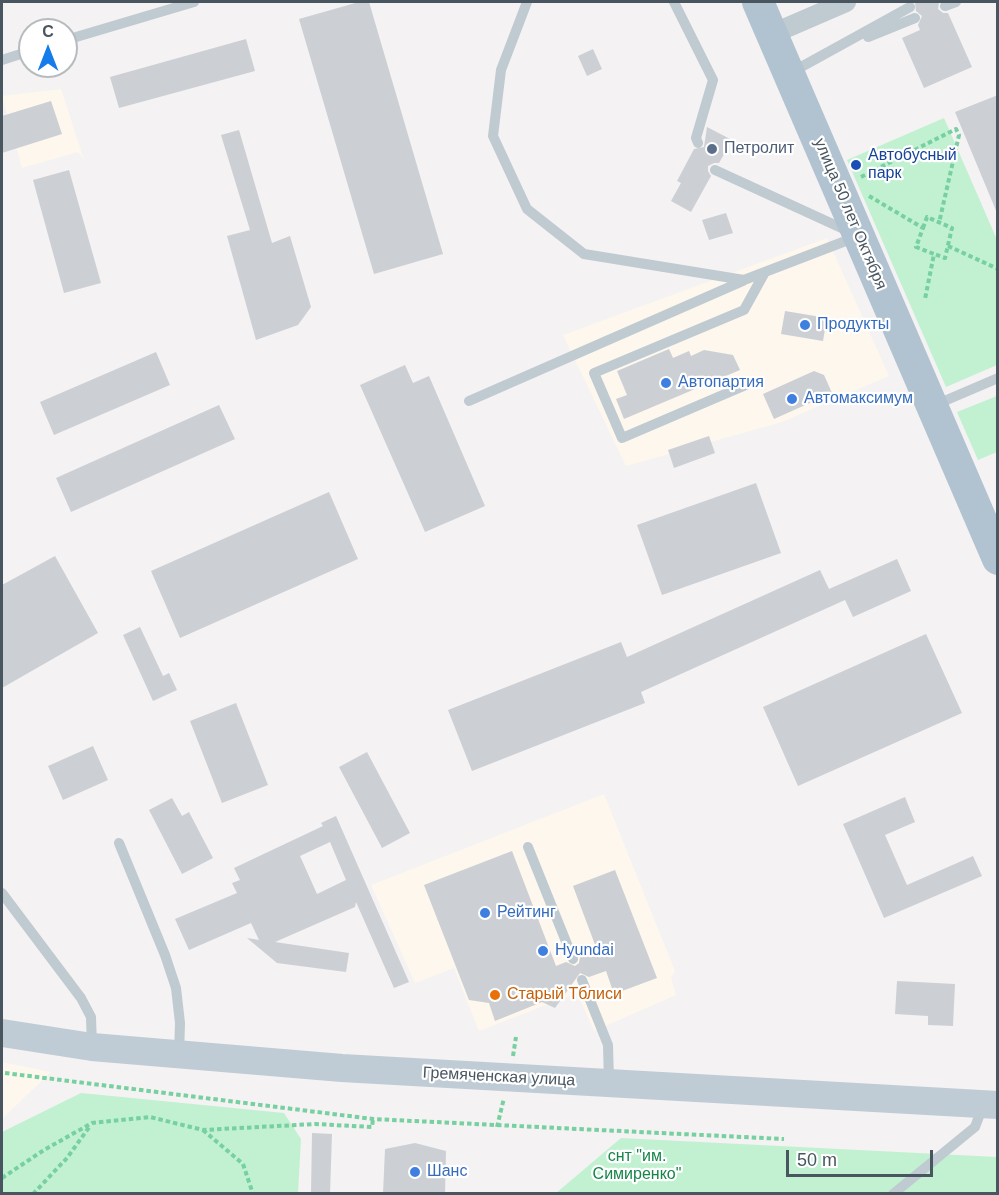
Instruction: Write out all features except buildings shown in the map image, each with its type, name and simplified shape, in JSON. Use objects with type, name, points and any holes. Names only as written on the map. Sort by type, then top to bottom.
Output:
[{"type":"main road","name":"улица 50 лет Октября","points":[[758,2],[932,406],[991,525],[998,559]]},
{"type":"main road","name":"Гремяченская улица","points":[[2,1033],[92,1047],[436,1074],[991,1105]]},
{"type":"street","points":[[772,34],[846,2]]},
{"type":"lane","points":[[78,36],[194,2]]},
{"type":"lane","points":[[527,2],[501,70],[493,136],[526,209],[584,254],[744,280]]},
{"type":"lane","points":[[674,2],[713,80],[696,138],[698,143]]},
{"type":"lane","points":[[945,6],[956,2]]},
{"type":"lane","points":[[789,74],[835,51],[910,7]]},
{"type":"lane","points":[[835,51],[915,18]]},
{"type":"lane","points":[[2,60],[18,55]]},
{"type":"lane","points":[[715,170],[860,236]]},
{"type":"lane","points":[[470,401],[744,280],[860,236]]},
{"type":"lane","points":[[746,385],[622,438],[594,373],[744,310],[765,272]]},
{"type":"lane","points":[[932,406],[998,378]]},
{"type":"lane","points":[[120,843],[176,988],[180,1023],[179,1054]]},
{"type":"lane","points":[[528,847],[573,959]]},
{"type":"lane","points":[[2,893],[81,998],[91,1017],[92,1047]]},
{"type":"lane","points":[[582,980],[608,1046],[609,1083]]},
{"type":"lane","points":[[893,1194],[975,1127],[991,1105]]},
{"type":"path","points":[[856,179],[956,129],[959,135],[939,223]]},
{"type":"path","points":[[861,191],[923,228]]},
{"type":"path","points":[[927,218],[939,223],[952,228],[945,258],[916,247],[927,218]]},
{"type":"path","points":[[948,246],[998,269]]},
{"type":"path","points":[[925,299],[934,254]]},
{"type":"path","points":[[5,1072],[373,1119],[784,1139]]},
{"type":"path","points":[[2,1178],[44,1150],[92,1124],[150,1117],[202,1130],[315,1124],[372,1127],[373,1119]]},
{"type":"path","points":[[33,1194],[68,1158],[92,1124]]},
{"type":"path","points":[[202,1130],[243,1164],[253,1194]]},
{"type":"shaded area","points":[[61,89],[84,160],[78,152],[22,168],[2,96]]},
{"type":"shaded area","points":[[827,238],[889,376],[782,422],[626,466],[563,335]]},
{"type":"shaded area","points":[[604,794],[675,971],[671,978],[676,995],[594,1031],[577,993],[479,1031],[454,968],[415,983],[371,885]]},
{"type":"shaded area","points":[[2,1062],[51,1072],[2,1119]]},
{"type":"green space","points":[[944,118],[998,242],[997,365],[946,387],[847,160]]},
{"type":"green space","points":[[997,396],[997,452],[978,460],[957,412]]},
{"type":"green space","points":[[81,1093],[284,1113],[301,1139],[298,1193],[2,1193],[2,1132]]},
{"type":"green space","name":"снт \"им. Симиренко\"","points":[[621,1138],[997,1157],[997,1193],[555,1194]]},
{"type":"place","name":"Петролит","points":[[712,149]]},
{"type":"place","name":"Автобусный парк","points":[[856,165]]},
{"type":"place","name":"Продукты","points":[[805,325]]},
{"type":"place","name":"Автопартия","points":[[666,383]]},
{"type":"place","name":"Автомаксимум","points":[[792,399]]},
{"type":"place","name":"Рейтинг","points":[[485,913]]},
{"type":"place","name":"Hyundai","points":[[543,951]]},
{"type":"place","name":"Старый Тблиси","points":[[495,995]]},
{"type":"place","name":"Шанс","points":[[415,1172]]}]
